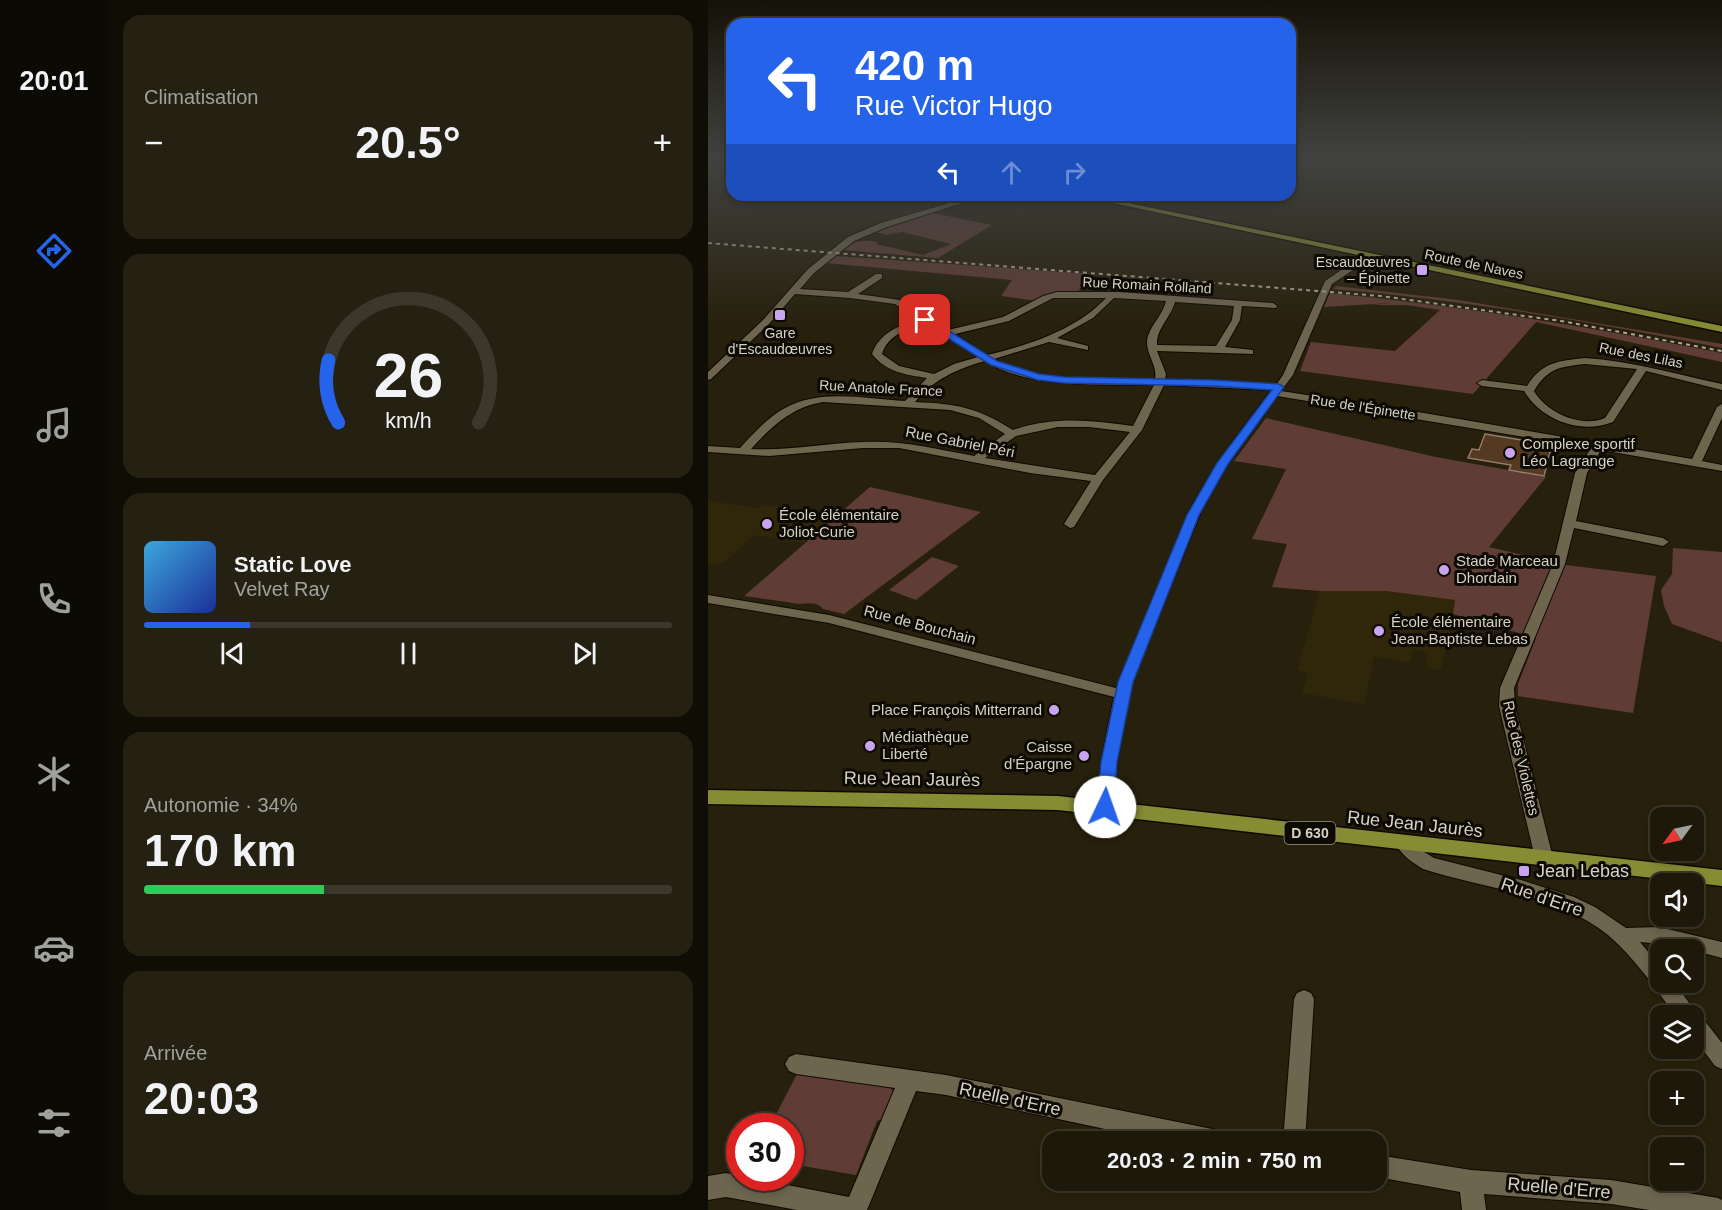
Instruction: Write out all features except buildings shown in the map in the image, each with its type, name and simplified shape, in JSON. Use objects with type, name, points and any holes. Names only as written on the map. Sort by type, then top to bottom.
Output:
[{"type":"main road","name":"Route de Naves","points":[[1176,215],[1722,329]]},
{"type":"main road","name":"Rue Jean Jaurès","points":[[708,797],[1030,801],[1105,807],[1405,844],[1722,878]]},
{"type":"street","points":[[708,377],[766,322],[813,268],[860,234],[919,215]]},
{"type":"street","points":[[1105,807],[1108,770],[1122,694],[1196,509],[1223,463],[1290,371],[1325,287],[1364,255]]},
{"type":"street","points":[[1350,268],[1376,257]]},
{"type":"street","points":[[850,295],[879,276]]},
{"type":"street","name":"Rue de l'Épinette","points":[[793,291],[850,295],[897,302],[985,358],[1011,370],[1045,378],[1161,381],[1277,390],[1722,468]]},
{"type":"street","name":"Rue Romain Rolland","points":[[945,334],[1001,321],[1053,295],[1112,295],[1273,306]]},
{"type":"street","points":[[909,403],[920,388],[935,377],[958,366],[1049,339],[1100,309],[1112,295]]},
{"type":"street","points":[[1070,524],[1098,479],[1137,430],[1161,381],[1160,371],[1151,348],[1153,334],[1172,299]]},
{"type":"street","points":[[1220,348],[1236,320],[1238,304]]},
{"type":"street","points":[[925,320],[907,326],[890,336],[880,345],[877,354],[889,365],[935,377]]},
{"type":"street","points":[[1049,339],[1085,348]]},
{"type":"street","points":[[1151,348],[1220,348],[1250,352]]},
{"type":"street","name":"Rue des Lilas","points":[[1528,389],[1535,378],[1544,371],[1569,362],[1608,361],[1722,387]]},
{"type":"street","points":[[1482,383],[1528,389],[1532,399],[1541,407],[1581,424],[1598,424],[1609,420],[1642,368]]},
{"type":"street","name":"Rue Anatole France","points":[[742,452],[779,415],[798,403],[829,399],[944,406],[972,412],[1012,434]]},
{"type":"street","points":[[1696,463],[1722,407]]},
{"type":"street","points":[[977,459],[1012,434],[1039,425],[1069,421],[1137,430]]},
{"type":"street","points":[[1575,442],[1581,424]]},
{"type":"street","name":"Rue Gabriel Péri","points":[[708,448],[742,452],[789,452],[890,444],[929,449],[1029,470],[1098,479]]},
{"type":"street","name":"Rue des Violettes","points":[[1544,858],[1520,761],[1507,694],[1508,684],[1559,564],[1581,473],[1598,446]]},
{"type":"street","points":[[1569,523],[1663,542]]},
{"type":"street","name":"Rue de Bouchain","points":[[708,599],[829,619],[1122,694]]},
{"type":"street","name":"Rue d'Erre","points":[[1405,844],[1415,855],[1429,864],[1578,908],[1605,922],[1622,937],[1650,969]]},
{"type":"street","points":[[1622,937],[1640,932],[1722,950]]},
{"type":"street","name":"Rue d'Erre","points":[[1670,993],[1679,1005]]},
{"type":"street","points":[[1295,1131],[1304,999]]},
{"type":"street","points":[[1704,1036],[1722,1059]]},
{"type":"street","name":"Ruelle d'Erre","points":[[796,1064],[910,1080],[1167,1131]]},
{"type":"street","points":[[708,1188],[726,1185],[740,1187],[855,1210],[910,1080]]},
{"type":"street","name":"Ruelle d'Erre","points":[[1387,1168],[1471,1182],[1611,1192],[1718,1210]]},
{"type":"street","points":[[1471,1182],[1474,1210]]},
{"type":"shaded area","points":[[925,215],[944,215],[992,225],[938,258],[841,250],[854,243],[873,241],[878,242],[876,244],[923,255],[951,244],[902,232],[886,235],[876,232]]},
{"type":"shaded area","points":[[835,256],[1091,274],[1077,293],[1050,294],[1037,301],[1001,296],[1012,280],[826,263]]},
{"type":"shaded area","points":[[1336,286],[1459,300],[1722,344],[1722,348],[1528,313],[1431,299],[1333,289]]},
{"type":"shaded area","points":[[1330,293],[1478,311],[1624,334],[1722,353],[1722,362],[1536,322],[1473,394],[1300,371],[1311,342],[1395,351],[1440,310],[1407,305],[1371,305],[1391,303],[1324,307]]},
{"type":"shaded area","name":"Stade Marceau Dhordain","points":[[1266,418],[1436,457],[1546,477],[1489,547],[1566,565],[1656,576],[1633,713],[1518,696],[1518,684],[1536,638],[1453,614],[1455,600],[1386,591],[1320,591],[1272,587],[1287,544],[1252,539],[1286,469],[1234,461]]},
{"type":"shaded area","points":[[870,487],[981,512],[844,614],[813,604],[744,596]]},
{"type":"shaded area","name":"École élémentaire Joliot-Curie","points":[[708,501],[758,508],[762,505],[838,513],[804,543],[754,535],[726,561],[708,566]]},
{"type":"shaded area","points":[[1673,548],[1722,552],[1722,642],[1672,624],[1664,606],[1661,590],[1672,574]]},
{"type":"shaded area","points":[[932,557],[959,566],[916,600],[889,590]]},
{"type":"shaded area","name":"École élémentaire Jean-Baptiste Lebas","points":[[1320,591],[1386,591],[1456,600],[1441,670],[1426,667],[1428,652],[1413,649],[1410,663],[1374,657],[1364,704],[1302,693],[1308,673],[1297,670]]},
{"type":"shaded area","points":[[797,1074],[890,1086],[895,1096],[887,1117],[877,1121],[856,1175],[804,1166],[804,1113],[777,1113]]},
{"type":"railway","points":[[708,243],[1381,296],[1561,321],[1722,351]]},
{"type":"place","name":"Escaudœuvres – Épinette","points":[[1422,270]]},
{"type":"place","name":"Gare d'Escaudœuvres","points":[[780,315]]},
{"type":"place","name":"Complexe sportif Léo Lagrange","points":[[1510,453]]},
{"type":"place","name":"École élémentaire Joliot-Curie","points":[[767,524]]},
{"type":"place","name":"Stade Marceau Dhordain","points":[[1444,570]]},
{"type":"place","name":"École élémentaire Jean-Baptiste Lebas","points":[[1379,631]]},
{"type":"place","name":"Place François Mitterrand","points":[[1054,710]]},
{"type":"place","name":"Médiathèque Liberté","points":[[870,746]]},
{"type":"place","name":"Caisse d'Épargne","points":[[1084,756]]},
{"type":"place","name":"Jean Lebas","points":[[1524,871]]},
{"type":"route","points":[[925,320],[994,363],[1038,377],[1064,380],[1214,383],[1279,387],[1223,463],[1193,515],[1125,682],[1109,762],[1105,807]]}]
